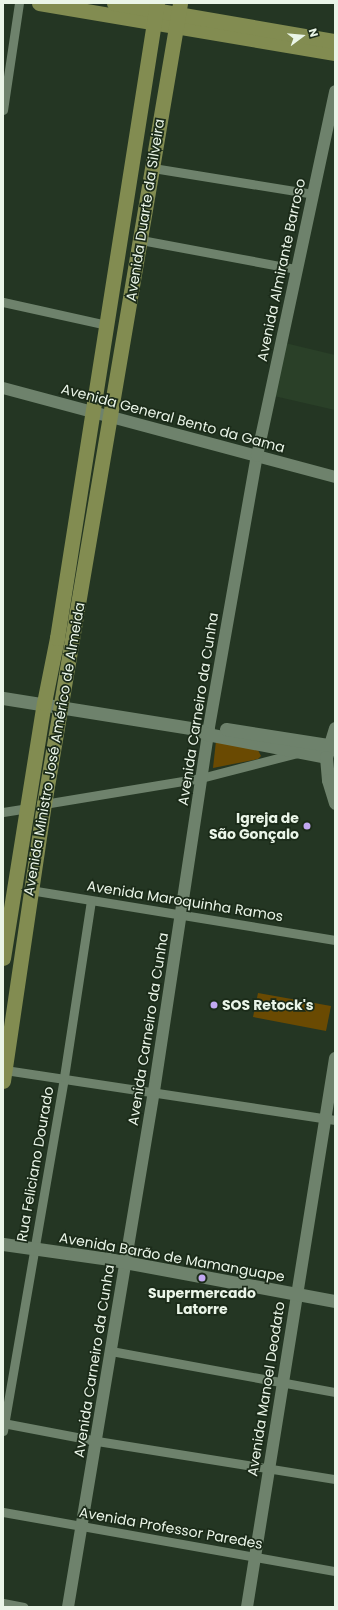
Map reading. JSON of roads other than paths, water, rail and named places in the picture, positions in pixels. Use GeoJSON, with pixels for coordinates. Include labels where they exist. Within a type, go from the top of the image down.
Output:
{"type":"FeatureCollection","features":[{"type":"Feature","properties":{"kind":"main road"},"geometry":{"type":"LineString","coordinates":[[40,3],[178,14],[335,41]]}},
{"type":"Feature","properties":{"kind":"main road"},"geometry":{"type":"LineString","coordinates":[[114,3],[156,12]]}},
{"type":"Feature","properties":{"kind":"main road","name":"Avenida Duarte da Silveira"},"geometry":{"type":"LineString","coordinates":[[93,413],[156,12]]}},
{"type":"Feature","properties":{"kind":"main road"},"geometry":{"type":"LineString","coordinates":[[178,14],[335,53]]}},
{"type":"Feature","properties":{"kind":"main road","name":"Avenida Duarte da Silveira"},"geometry":{"type":"LineString","coordinates":[[109,417],[141,240],[178,14]]}},
{"type":"Feature","properties":{"kind":"main road","name":"Avenida Ministro José Américo de Almeida"},"geometry":{"type":"LineString","coordinates":[[3,958],[9,889],[27,808],[44,703],[57,638],[93,413]]}},
{"type":"Feature","properties":{"kind":"main road","name":"Avenida Ministro José Américo de Almeida"},"geometry":{"type":"LineString","coordinates":[[4,1076],[30,890],[62,707],[109,417]]}},
{"type":"Feature","properties":{"kind":"main road"},"geometry":{"type":"LineString","coordinates":[[3,698],[44,703],[327,751]]}},
{"type":"Feature","properties":{"kind":"main road"},"geometry":{"type":"LineString","coordinates":[[335,728],[327,751],[328,780],[335,803]]}},
{"type":"Feature","properties":{"kind":"main road"},"geometry":{"type":"LineString","coordinates":[[204,730],[299,753],[327,751]]}},
{"type":"Feature","properties":{"kind":"main road","name":"Avenida Barão de Mamanguape"},"geometry":{"type":"LineString","coordinates":[[3,1244],[125,1263],[335,1301]]}},
{"type":"Feature","properties":{"kind":"street"},"geometry":{"type":"LineString","coordinates":[[3,110],[19,3]]}},
{"type":"Feature","properties":{"kind":"street","name":"Avenida Almirante Barroso"},"geometry":{"type":"LineString","coordinates":[[257,456],[335,91]]}},
{"type":"Feature","properties":{"kind":"street"},"geometry":{"type":"LineString","coordinates":[[153,168],[313,194]]}},
{"type":"Feature","properties":{"kind":"street"},"geometry":{"type":"LineString","coordinates":[[141,240],[296,269]]}},
{"type":"Feature","properties":{"kind":"street"},"geometry":{"type":"LineString","coordinates":[[3,302],[107,325]]}},
{"type":"Feature","properties":{"kind":"street","name":"Avenida General Bento da Gama"},"geometry":{"type":"LineString","coordinates":[[3,388],[335,477]]}},
{"type":"Feature","properties":{"kind":"street","name":"Avenida Carneiro da Cunha"},"geometry":{"type":"LineString","coordinates":[[68,1607],[97,1441],[154,1091],[201,778],[204,730],[257,456]]}},
{"type":"Feature","properties":{"kind":"street"},"geometry":{"type":"LineString","coordinates":[[44,804],[201,778],[299,753]]}},
{"type":"Feature","properties":{"kind":"street"},"geometry":{"type":"LineString","coordinates":[[3,812],[27,808]]}},
{"type":"Feature","properties":{"kind":"street","name":"Avenida Maroquinha Ramos"},"geometry":{"type":"LineString","coordinates":[[30,890],[335,940]]}},
{"type":"Feature","properties":{"kind":"street","name":"Rua Feliciano Dourado"},"geometry":{"type":"LineString","coordinates":[[3,1426],[64,1077],[91,901]]}},
{"type":"Feature","properties":{"kind":"street","name":"Avenida Manoel Deodato"},"geometry":{"type":"LineString","coordinates":[[247,1607],[284,1383],[296,1295],[330,1119],[335,1058]]}},
{"type":"Feature","properties":{"kind":"street"},"geometry":{"type":"LineString","coordinates":[[4,1076],[64,1077],[330,1119]]}},
{"type":"Feature","properties":{"kind":"street"},"geometry":{"type":"LineString","coordinates":[[111,1351],[335,1392]]}},
{"type":"Feature","properties":{"kind":"street"},"geometry":{"type":"LineString","coordinates":[[3,1426],[335,1479]]}},
{"type":"Feature","properties":{"kind":"street","name":"Avenida Professor Paredes"},"geometry":{"type":"LineString","coordinates":[[3,1512],[335,1571]]}},
{"type":"Feature","properties":{"kind":"street"},"geometry":{"type":"LineString","coordinates":[[3,1603],[24,1607]]}},
{"type":"Feature","properties":{"kind":"place","name":"Igreja de São Gonçalo"},"geometry":{"type":"Point","coordinates":[307,826]}},
{"type":"Feature","properties":{"kind":"place","name":"SOS Retock's"},"geometry":{"type":"Point","coordinates":[214,1005]}},
{"type":"Feature","properties":{"kind":"place","name":"Supermercado Latorre"},"geometry":{"type":"Point","coordinates":[202,1278]}}]}
